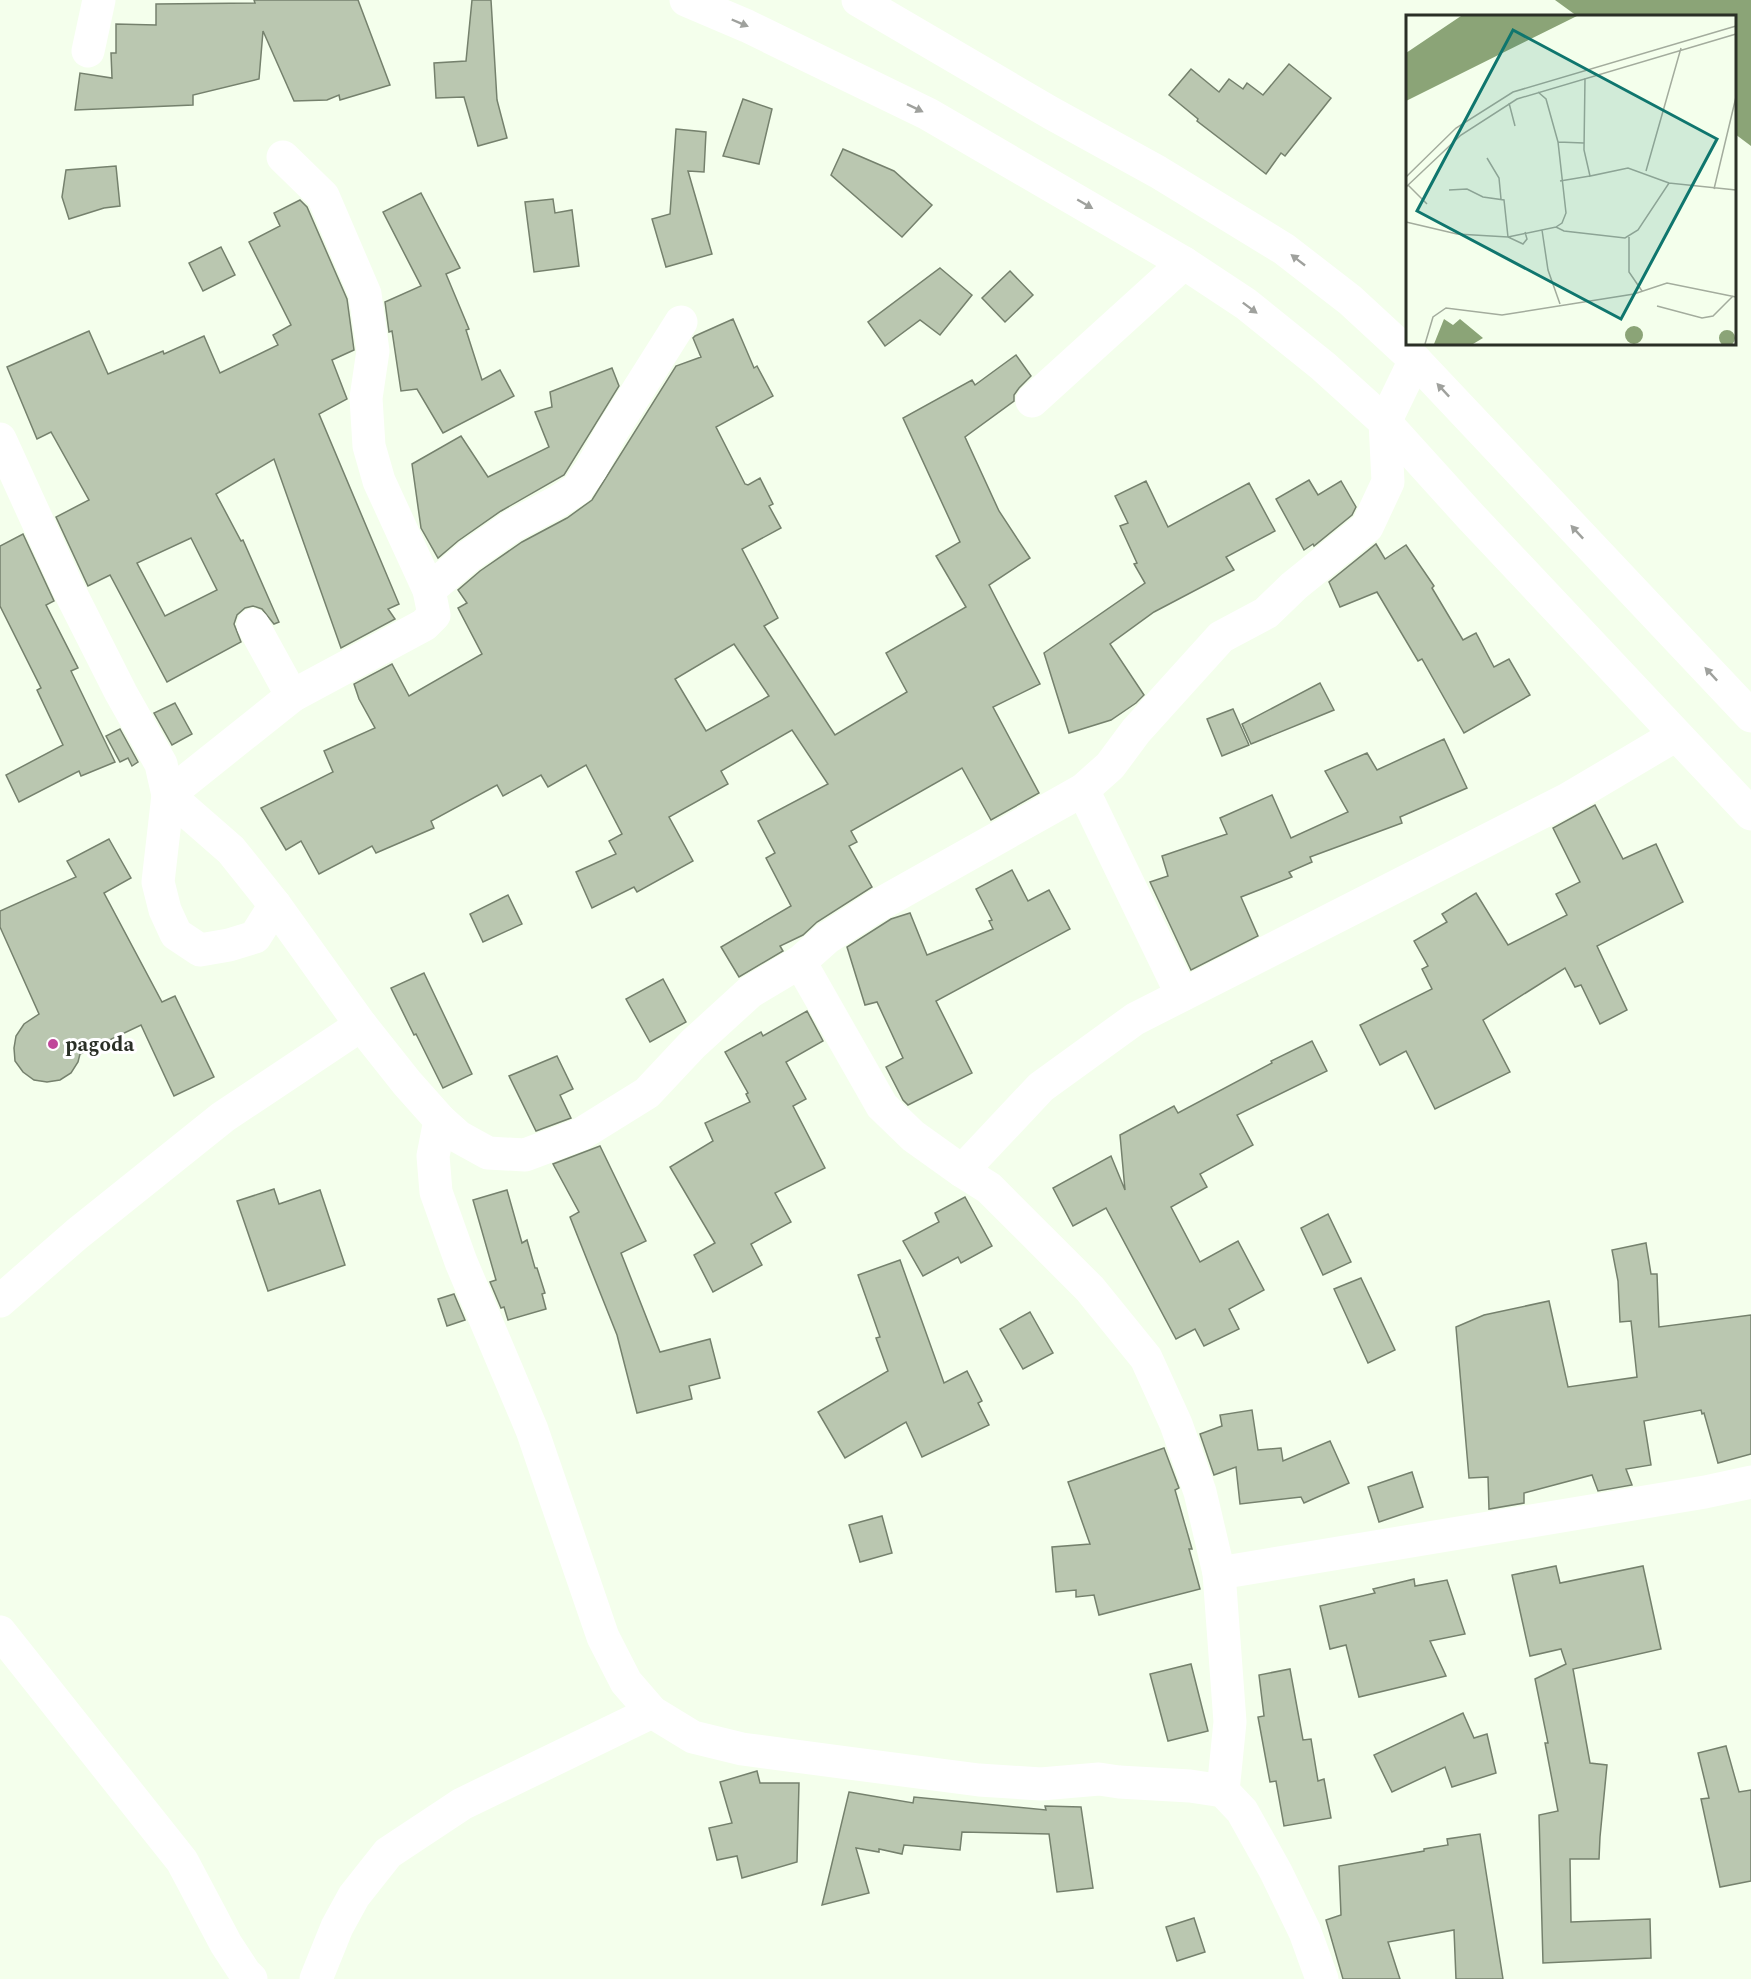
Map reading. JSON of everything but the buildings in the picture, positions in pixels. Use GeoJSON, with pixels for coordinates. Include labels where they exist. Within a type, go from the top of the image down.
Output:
{"type":"FeatureCollection","features":[{"type":"Feature","properties":{"kind":"street"},"geometry":{"type":"LineString","coordinates":[[88,51],[99,0]]}},
{"type":"Feature","properties":{"kind":"street"},"geometry":{"type":"LineString","coordinates":[[686,0],[747,26],[928,114],[1184,262],[1246,304],[1323,366],[1385,422],[1472,518],[1751,814]]}},
{"type":"Feature","properties":{"kind":"street"},"geometry":{"type":"LineString","coordinates":[[858,0],[1051,113],[1158,172],[1284,249],[1350,300],[1415,360],[1751,716]]}},
{"type":"Feature","properties":{"kind":"street"},"geometry":{"type":"LineString","coordinates":[[168,795],[292,696],[424,625],[434,615],[429,590],[379,481],[369,446],[366,398],[373,351],[364,294],[323,196],[283,157]]}},
{"type":"Feature","properties":{"kind":"street"},"geometry":{"type":"LineString","coordinates":[[1032,401],[1184,262]]}},
{"type":"Feature","properties":{"kind":"street"},"geometry":{"type":"LineString","coordinates":[[429,590],[469,556],[512,526],[577,489],[681,322]]}},
{"type":"Feature","properties":{"kind":"street"},"geometry":{"type":"LineString","coordinates":[[168,795],[231,850],[275,905],[361,1025],[440,1120],[459,1137],[488,1153],[525,1155],[581,1134],[647,1093],[693,1044],[750,992],[800,962],[827,938],[875,907],[1083,790],[1110,766],[1136,731],[1221,638],[1266,613],[1294,586],[1367,528],[1388,482],[1385,422],[1415,360]]}},
{"type":"Feature","properties":{"kind":"street"},"geometry":{"type":"LineString","coordinates":[[0,439],[67,586],[121,693],[161,764],[168,795],[158,882],[165,910],[176,933],[200,950],[229,945],[255,937],[275,905]]}},
{"type":"Feature","properties":{"kind":"street"},"geometry":{"type":"LineString","coordinates":[[253,625],[292,696]]}},
{"type":"Feature","properties":{"kind":"street"},"geometry":{"type":"LineString","coordinates":[[962,1171],[1041,1087],[1135,1019],[1568,799],[1676,735]]}},
{"type":"Feature","properties":{"kind":"street"},"geometry":{"type":"LineString","coordinates":[[1083,790],[1182,995]]}},
{"type":"Feature","properties":{"kind":"street"},"geometry":{"type":"LineString","coordinates":[[800,962],[882,1106],[913,1136],[989,1188],[1090,1289],[1146,1358],[1176,1424],[1200,1492],[1219,1573],[1230,1722],[1224,1791]]}},
{"type":"Feature","properties":{"kind":"street"},"geometry":{"type":"LineString","coordinates":[[0,1301],[77,1234],[223,1117],[361,1025]]}},
{"type":"Feature","properties":{"kind":"street"},"geometry":{"type":"LineString","coordinates":[[440,1120],[433,1156],[436,1192],[461,1262],[532,1430],[603,1637],[626,1682],[652,1712],[693,1737],[742,1749],[848,1764],[979,1780],[1041,1784],[1099,1779],[1224,1791],[1242,1811],[1276,1872],[1305,1932],[1322,1979]]}},
{"type":"Feature","properties":{"kind":"street"},"geometry":{"type":"LineString","coordinates":[[1219,1573],[1705,1492],[1751,1482]]}},
{"type":"Feature","properties":{"kind":"street"},"geometry":{"type":"LineString","coordinates":[[0,1632],[182,1861],[226,1944],[251,1979]]}},
{"type":"Feature","properties":{"kind":"street"},"geometry":{"type":"LineString","coordinates":[[316,1979],[337,1927],[354,1896],[387,1853],[462,1804],[652,1712]]}},
{"type":"Feature","properties":{"kind":"shaded area"},"geometry":{"type":"Polygon","coordinates":[[[1555,0],[1751,0],[1751,146],[1736,135],[1736,15],[1576,15],[1555,0]]]}},
{"type":"Feature","properties":{"kind":"place","name":"pagoda"},"geometry":{"type":"Point","coordinates":[53,1044]}}]}
